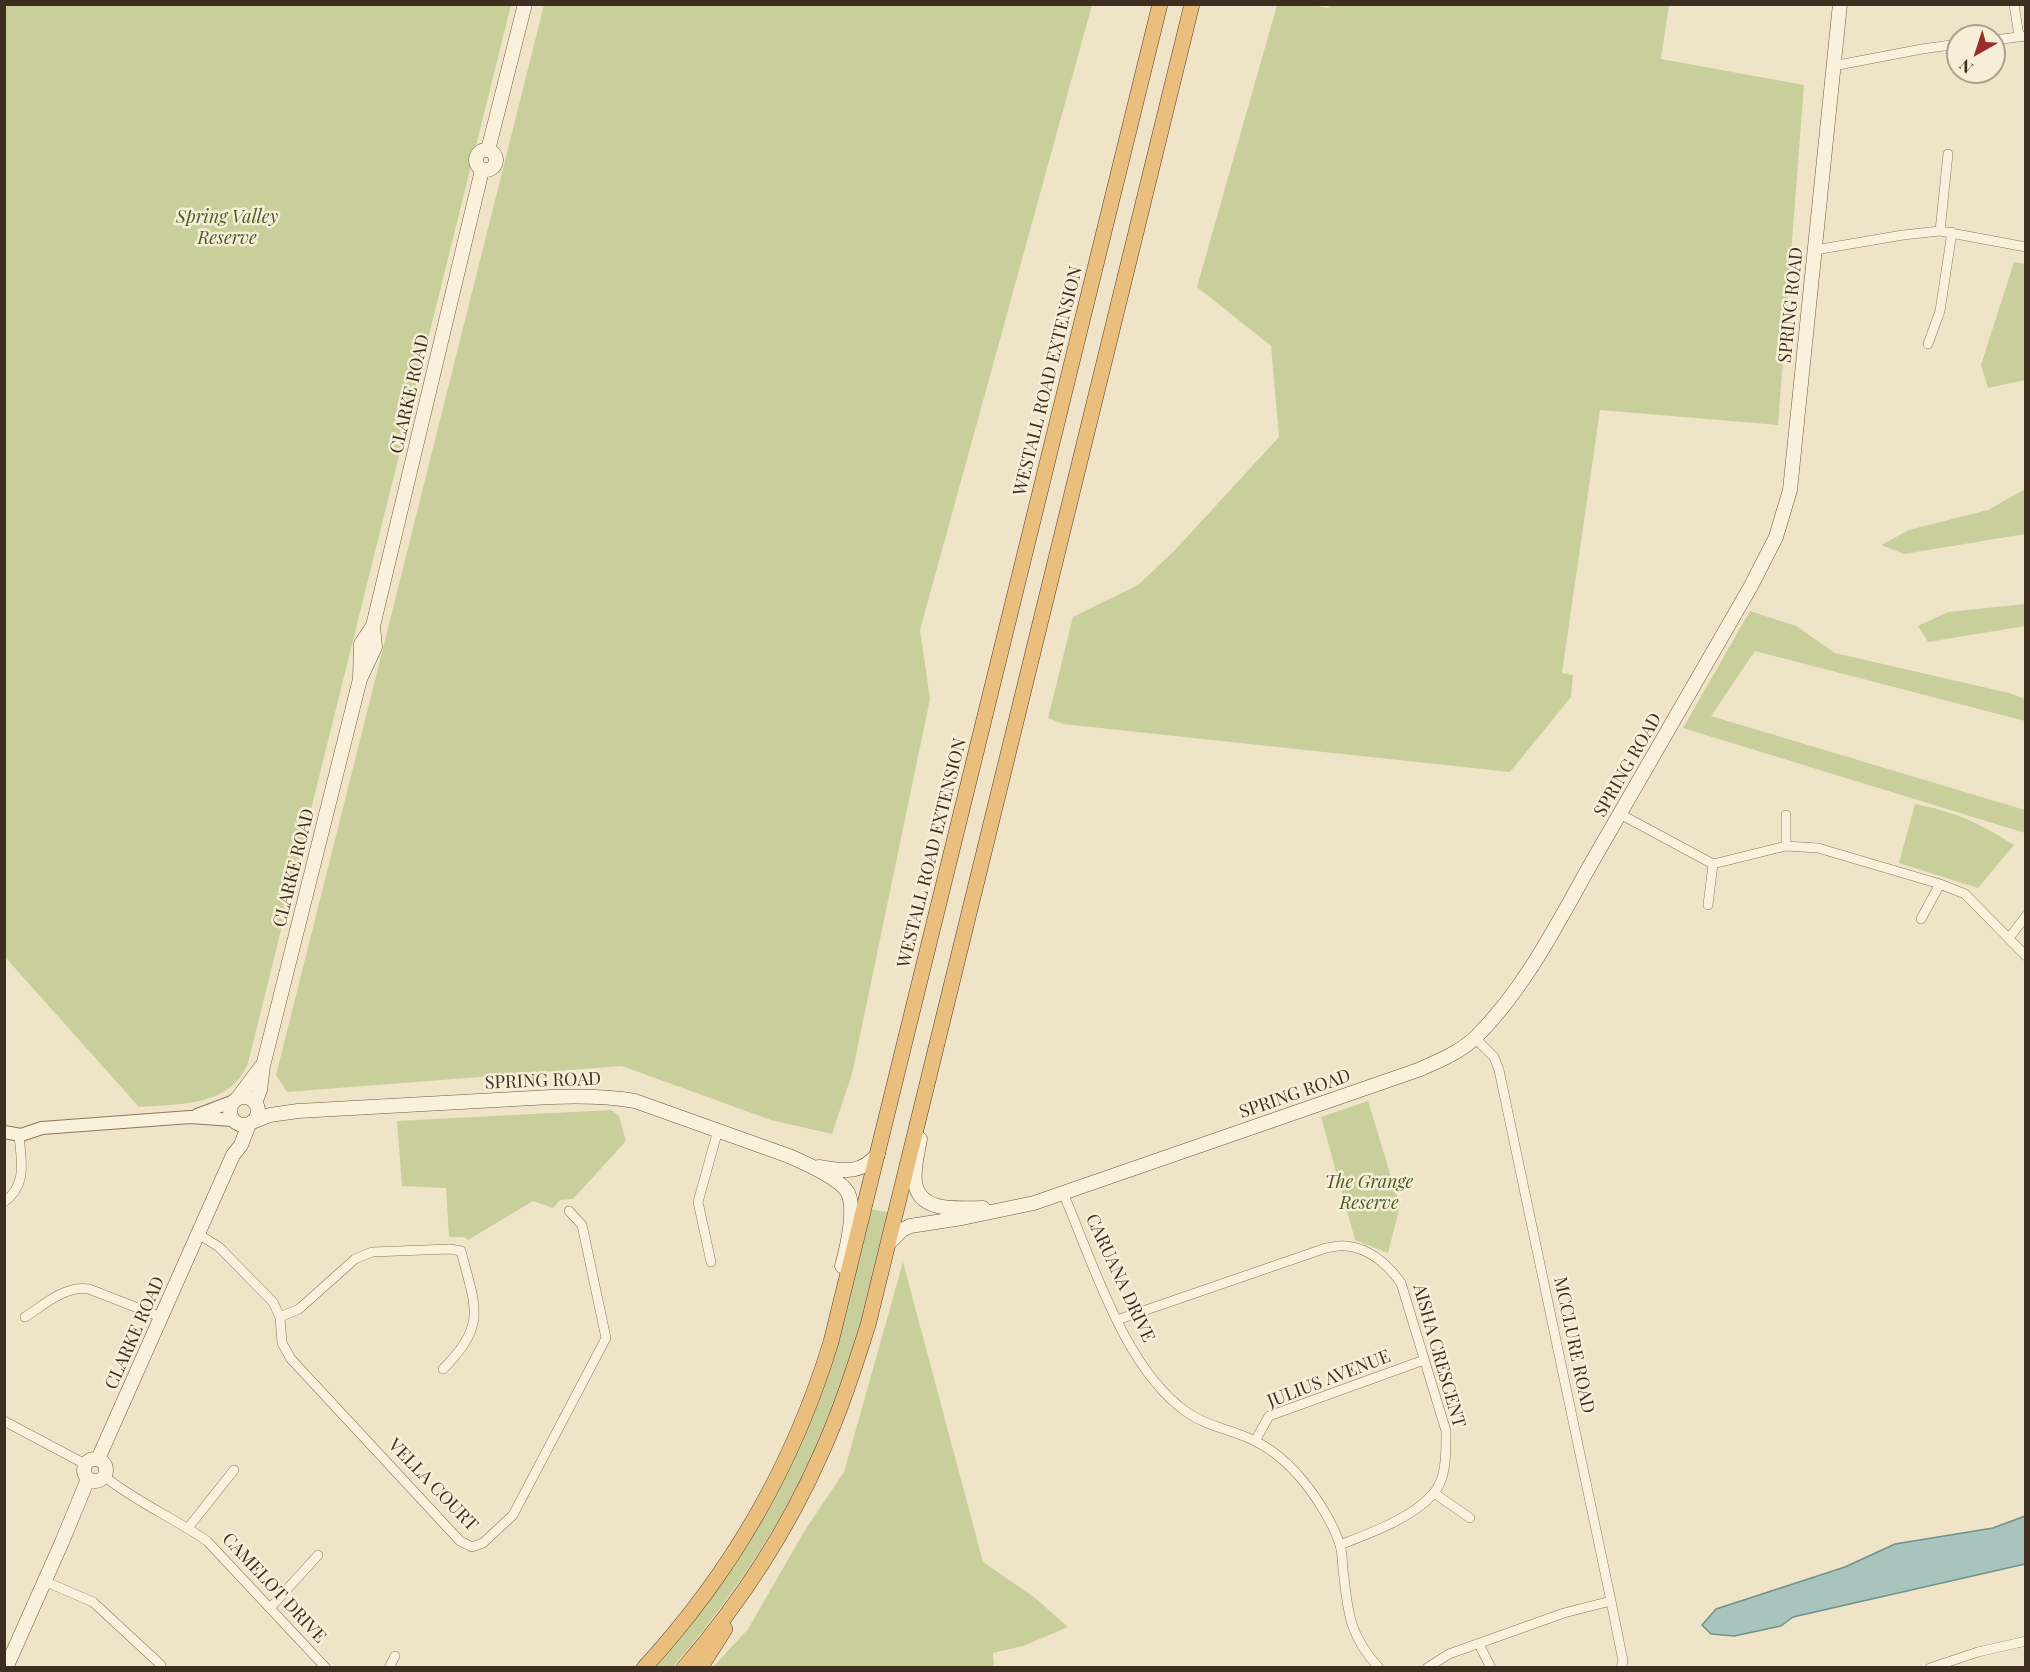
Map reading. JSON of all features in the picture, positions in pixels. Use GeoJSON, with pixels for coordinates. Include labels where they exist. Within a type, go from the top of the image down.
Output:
{"type":"FeatureCollection","features":[{"type":"Feature","properties":{"kind":"highway","name":"WESTALL ROAD EXTENSION"},"geometry":{"type":"LineString","coordinates":[[644,1668],[703,1598],[747,1532],[794,1444],[822,1371],[838,1317],[1160,4]]}},
{"type":"Feature","properties":{"kind":"highway"},"geometry":{"type":"LineString","coordinates":[[684,1668],[741,1594],[780,1534],[821,1454],[848,1387],[868,1325],[1192,4]]}},
{"type":"Feature","properties":{"kind":"highway"},"geometry":{"type":"LineString","coordinates":[[700,1668],[721,1638],[741,1594]]}},
{"type":"Feature","properties":{"kind":"main road","name":"CLARKE ROAD"},"geometry":{"type":"LineString","coordinates":[[256,1104],[263,1066],[360,679],[361,644],[373,626],[482,170],[477,165],[476,158],[479,153],[488,150],[525,4]]}},
{"type":"Feature","properties":{"kind":"main road","name":"SPRING ROAD"},"geometry":{"type":"LineString","coordinates":[[889,1243],[896,1235],[910,1226],[1034,1203],[1418,1070],[1443,1059],[1475,1038],[1503,1008],[1518,987],[1620,814],[1776,537],[1790,490],[1840,4]]}},
{"type":"Feature","properties":{"kind":"main road","name":"CLARKE ROAD"},"geometry":{"type":"LineString","coordinates":[[236,1100],[263,1066]]}},
{"type":"Feature","properties":{"kind":"main road","name":"SPRING ROAD"},"geometry":{"type":"LineString","coordinates":[[930,1072],[915,1169],[915,1180],[920,1196],[933,1205],[1012,1208]]}},
{"type":"Feature","properties":{"kind":"main road","name":"SPRING ROAD"},"geometry":{"type":"LineString","coordinates":[[250,1123],[270,1115],[298,1111],[585,1095],[635,1101],[814,1166],[852,1170],[866,1166],[878,1154]]}},
{"type":"Feature","properties":{"kind":"main road"},"geometry":{"type":"LineString","coordinates":[[245,1097],[256,1104],[257,1115],[250,1123],[241,1124],[234,1120],[230,1110],[236,1100],[245,1097]]}},
{"type":"Feature","properties":{"kind":"main road","name":"SPRING ROAD"},"geometry":{"type":"LineString","coordinates":[[256,1104],[298,1111]]}},
{"type":"Feature","properties":{"kind":"main road","name":"CLARKE ROAD"},"geometry":{"type":"LineString","coordinates":[[233,1155],[234,1120]]}},
{"type":"Feature","properties":{"kind":"main road","name":"CLARKE ROAD"},"geometry":{"type":"LineString","coordinates":[[6,1668],[62,1542],[90,1467],[161,1317],[233,1155],[241,1144],[250,1123]]}},
{"type":"Feature","properties":{"kind":"main road","name":"SPRING ROAD"},"geometry":{"type":"LineString","coordinates":[[814,1166],[843,1187],[848,1194],[850,1206],[848,1242],[827,1327],[822,1371]]}},
{"type":"Feature","properties":{"kind":"main road"},"geometry":{"type":"LineString","coordinates":[[90,1467],[98,1481],[104,1476]]}},
{"type":"Feature","properties":{"kind":"street"},"geometry":{"type":"LineString","coordinates":[[2006,38],[2022,36],[2014,4]]}},
{"type":"Feature","properties":{"kind":"street"},"geometry":{"type":"LineString","coordinates":[[1833,66],[1946,46]]}},
{"type":"Feature","properties":{"kind":"street"},"geometry":{"type":"LineString","coordinates":[[1940,231],[1948,154]]}},
{"type":"Feature","properties":{"kind":"street"},"geometry":{"type":"LineString","coordinates":[[1815,250],[1903,234],[1940,231],[2025,247]]}},
{"type":"Feature","properties":{"kind":"street"},"geometry":{"type":"LineString","coordinates":[[1928,344],[1940,311],[1952,232]]}},
{"type":"Feature","properties":{"kind":"street"},"geometry":{"type":"LineString","coordinates":[[1620,814],[1713,864],[1786,846],[1818,848],[1940,884],[1965,894],[2025,956]]}},
{"type":"Feature","properties":{"kind":"street"},"geometry":{"type":"LineString","coordinates":[[1786,814],[1786,846]]}},
{"type":"Feature","properties":{"kind":"street"},"geometry":{"type":"LineString","coordinates":[[1708,905],[1713,864]]}},
{"type":"Feature","properties":{"kind":"street"},"geometry":{"type":"LineString","coordinates":[[1921,919],[1940,884]]}},
{"type":"Feature","properties":{"kind":"street"},"geometry":{"type":"LineString","coordinates":[[2009,938],[2025,916]]}},
{"type":"Feature","properties":{"kind":"street","name":"MCCLURE ROAD"},"geometry":{"type":"LineString","coordinates":[[1475,1038],[1494,1057],[1499,1070],[1611,1601],[1623,1661],[1621,1668]]}},
{"type":"Feature","properties":{"kind":"street"},"geometry":{"type":"LineString","coordinates":[[190,1117],[236,1100]]}},
{"type":"Feature","properties":{"kind":"street"},"geometry":{"type":"LineString","coordinates":[[4,1132],[19,1135],[37,1129],[190,1117],[234,1120]]}},
{"type":"Feature","properties":{"kind":"street"},"geometry":{"type":"LineString","coordinates":[[711,1262],[698,1202],[718,1130]]}},
{"type":"Feature","properties":{"kind":"street"},"geometry":{"type":"LineString","coordinates":[[4,1202],[16,1192],[21,1182],[19,1135]]}},
{"type":"Feature","properties":{"kind":"street","name":"CARUANA DRIVE"},"geometry":{"type":"LineString","coordinates":[[1064,1193],[1117,1320],[1146,1371],[1162,1391],[1187,1412],[1211,1426],[1255,1441],[1279,1457],[1304,1482],[1324,1513],[1340,1545],[1348,1616],[1359,1643],[1379,1668]]}},
{"type":"Feature","properties":{"kind":"street","name":"VELLA COURT"},"geometry":{"type":"LineString","coordinates":[[198,1234],[226,1254],[273,1302],[280,1317],[282,1343],[291,1359],[460,1541],[472,1547],[483,1543],[513,1515],[606,1338],[582,1225],[569,1211]]}},
{"type":"Feature","properties":{"kind":"street","name":"AISHA CRESCENT"},"geometry":{"type":"LineString","coordinates":[[1117,1320],[1326,1248],[1347,1246],[1369,1253],[1390,1268],[1401,1283],[1446,1431],[1446,1456],[1442,1475],[1434,1493]]}},
{"type":"Feature","properties":{"kind":"street"},"geometry":{"type":"LineString","coordinates":[[280,1317],[299,1309],[355,1258],[372,1252],[450,1248],[461,1251],[476,1308],[474,1326],[458,1354],[443,1369]]}},
{"type":"Feature","properties":{"kind":"street"},"geometry":{"type":"LineString","coordinates":[[25,1317],[64,1293],[80,1287],[161,1317]]}},
{"type":"Feature","properties":{"kind":"street","name":"JULIUS AVENUE"},"geometry":{"type":"LineString","coordinates":[[1255,1441],[1269,1416],[1424,1360]]}},
{"type":"Feature","properties":{"kind":"street"},"geometry":{"type":"LineString","coordinates":[[4,1421],[90,1467]]}},
{"type":"Feature","properties":{"kind":"street"},"geometry":{"type":"LineString","coordinates":[[188,1528],[234,1470]]}},
{"type":"Feature","properties":{"kind":"street","name":"CAMELOT DRIVE"},"geometry":{"type":"LineString","coordinates":[[104,1476],[118,1487],[188,1528],[221,1553],[326,1668]]}},
{"type":"Feature","properties":{"kind":"street"},"geometry":{"type":"LineString","coordinates":[[1340,1545],[1384,1528],[1406,1516],[1434,1493],[1470,1518]]}},
{"type":"Feature","properties":{"kind":"street"},"geometry":{"type":"LineString","coordinates":[[271,1607],[318,1555]]}},
{"type":"Feature","properties":{"kind":"street"},"geometry":{"type":"LineString","coordinates":[[44,1581],[93,1602],[161,1665],[160,1668]]}},
{"type":"Feature","properties":{"kind":"street"},"geometry":{"type":"LineString","coordinates":[[1427,1668],[1449,1654],[1564,1613],[1611,1601]]}},
{"type":"Feature","properties":{"kind":"street"},"geometry":{"type":"LineString","coordinates":[[1930,1668],[1977,1652],[2025,1641]]}},
{"type":"Feature","properties":{"kind":"street"},"geometry":{"type":"LineString","coordinates":[[1479,1644],[1491,1668]]}},
{"type":"Feature","properties":{"kind":"street"},"geometry":{"type":"LineString","coordinates":[[389,1668],[395,1656]]}},
{"type":"Feature","properties":{"kind":"green space"},"geometry":{"type":"Polygon","coordinates":[[[1331,4],[1669,5],[1661,59],[1804,85],[1778,425],[1600,410],[1562,673],[1573,675],[1571,697],[1510,772],[1063,724],[1048,718],[1073,617],[1138,585],[1174,551],[1279,437],[1271,346],[1197,287],[1277,5],[1313,5],[1328,8],[1331,4]]]}},
{"type":"Feature","properties":{"kind":"green space","name":"Spring Valley Reserve"},"geometry":{"type":"Polygon","coordinates":[[[4,5],[511,5],[248,1063],[240,1077],[229,1088],[202,1100],[186,1103],[139,1107],[5,957],[4,5]]]}},
{"type":"Feature","properties":{"kind":"green space"},"geometry":{"type":"Polygon","coordinates":[[[544,5],[1092,5],[920,630],[930,699],[852,1074],[832,1134],[771,1120],[622,1066],[287,1092],[276,1075],[544,5]]]}},
{"type":"Feature","properties":{"kind":"green space"},"geometry":{"type":"Polygon","coordinates":[[[2014,262],[2025,264],[2025,380],[1988,388],[1981,365],[2014,262]]]}},
{"type":"Feature","properties":{"kind":"green space"},"geometry":{"type":"Polygon","coordinates":[[[2025,489],[2025,534],[1904,554],[1881,545],[1909,530],[1988,510],[2025,489]]]}},
{"type":"Feature","properties":{"kind":"green space"},"geometry":{"type":"Polygon","coordinates":[[[2025,604],[2025,626],[1928,642],[1918,626],[1948,612],[2025,604]]]}},
{"type":"Feature","properties":{"kind":"green space"},"geometry":{"type":"Polygon","coordinates":[[[1750,611],[1796,626],[1835,653],[2009,693],[2025,699],[2025,721],[1755,651],[1711,716],[2025,810],[2025,833],[1683,728],[1750,611]]]}},
{"type":"Feature","properties":{"kind":"green space"},"geometry":{"type":"Polygon","coordinates":[[[1915,804],[1967,819],[2014,845],[1978,888],[1899,863],[1915,804]]]}},
{"type":"Feature","properties":{"kind":"green space","name":"The Grange Reserve"},"geometry":{"type":"Polygon","coordinates":[[[1368,1101],[1400,1206],[1388,1253],[1355,1240],[1321,1117],[1368,1101]]]}},
{"type":"Feature","properties":{"kind":"green space"},"geometry":{"type":"Polygon","coordinates":[[[611,1110],[619,1116],[626,1141],[573,1199],[560,1200],[553,1208],[533,1201],[468,1240],[464,1237],[449,1237],[446,1188],[402,1186],[397,1121],[611,1110]]]}},
{"type":"Feature","properties":{"kind":"green space"},"geometry":{"type":"Polygon","coordinates":[[[870,1209],[891,1213],[849,1367],[816,1448],[775,1526],[727,1599],[673,1667],[655,1668],[689,1628],[737,1562],[794,1459],[870,1209]]]}},
{"type":"Feature","properties":{"kind":"green space"},"geometry":{"type":"Polygon","coordinates":[[[903,1262],[983,1562],[1034,1597],[1068,1627],[1023,1646],[993,1653],[994,1667],[713,1667],[748,1629],[805,1530],[844,1472],[903,1262]]]}},
{"type":"Feature","properties":{"kind":"water"},"geometry":{"type":"Polygon","coordinates":[[[2025,1516],[2025,1564],[1793,1617],[1781,1626],[1734,1636],[1711,1634],[1702,1625],[1716,1609],[1845,1567],[1895,1544],[1993,1528],[2025,1516]]]}}]}
